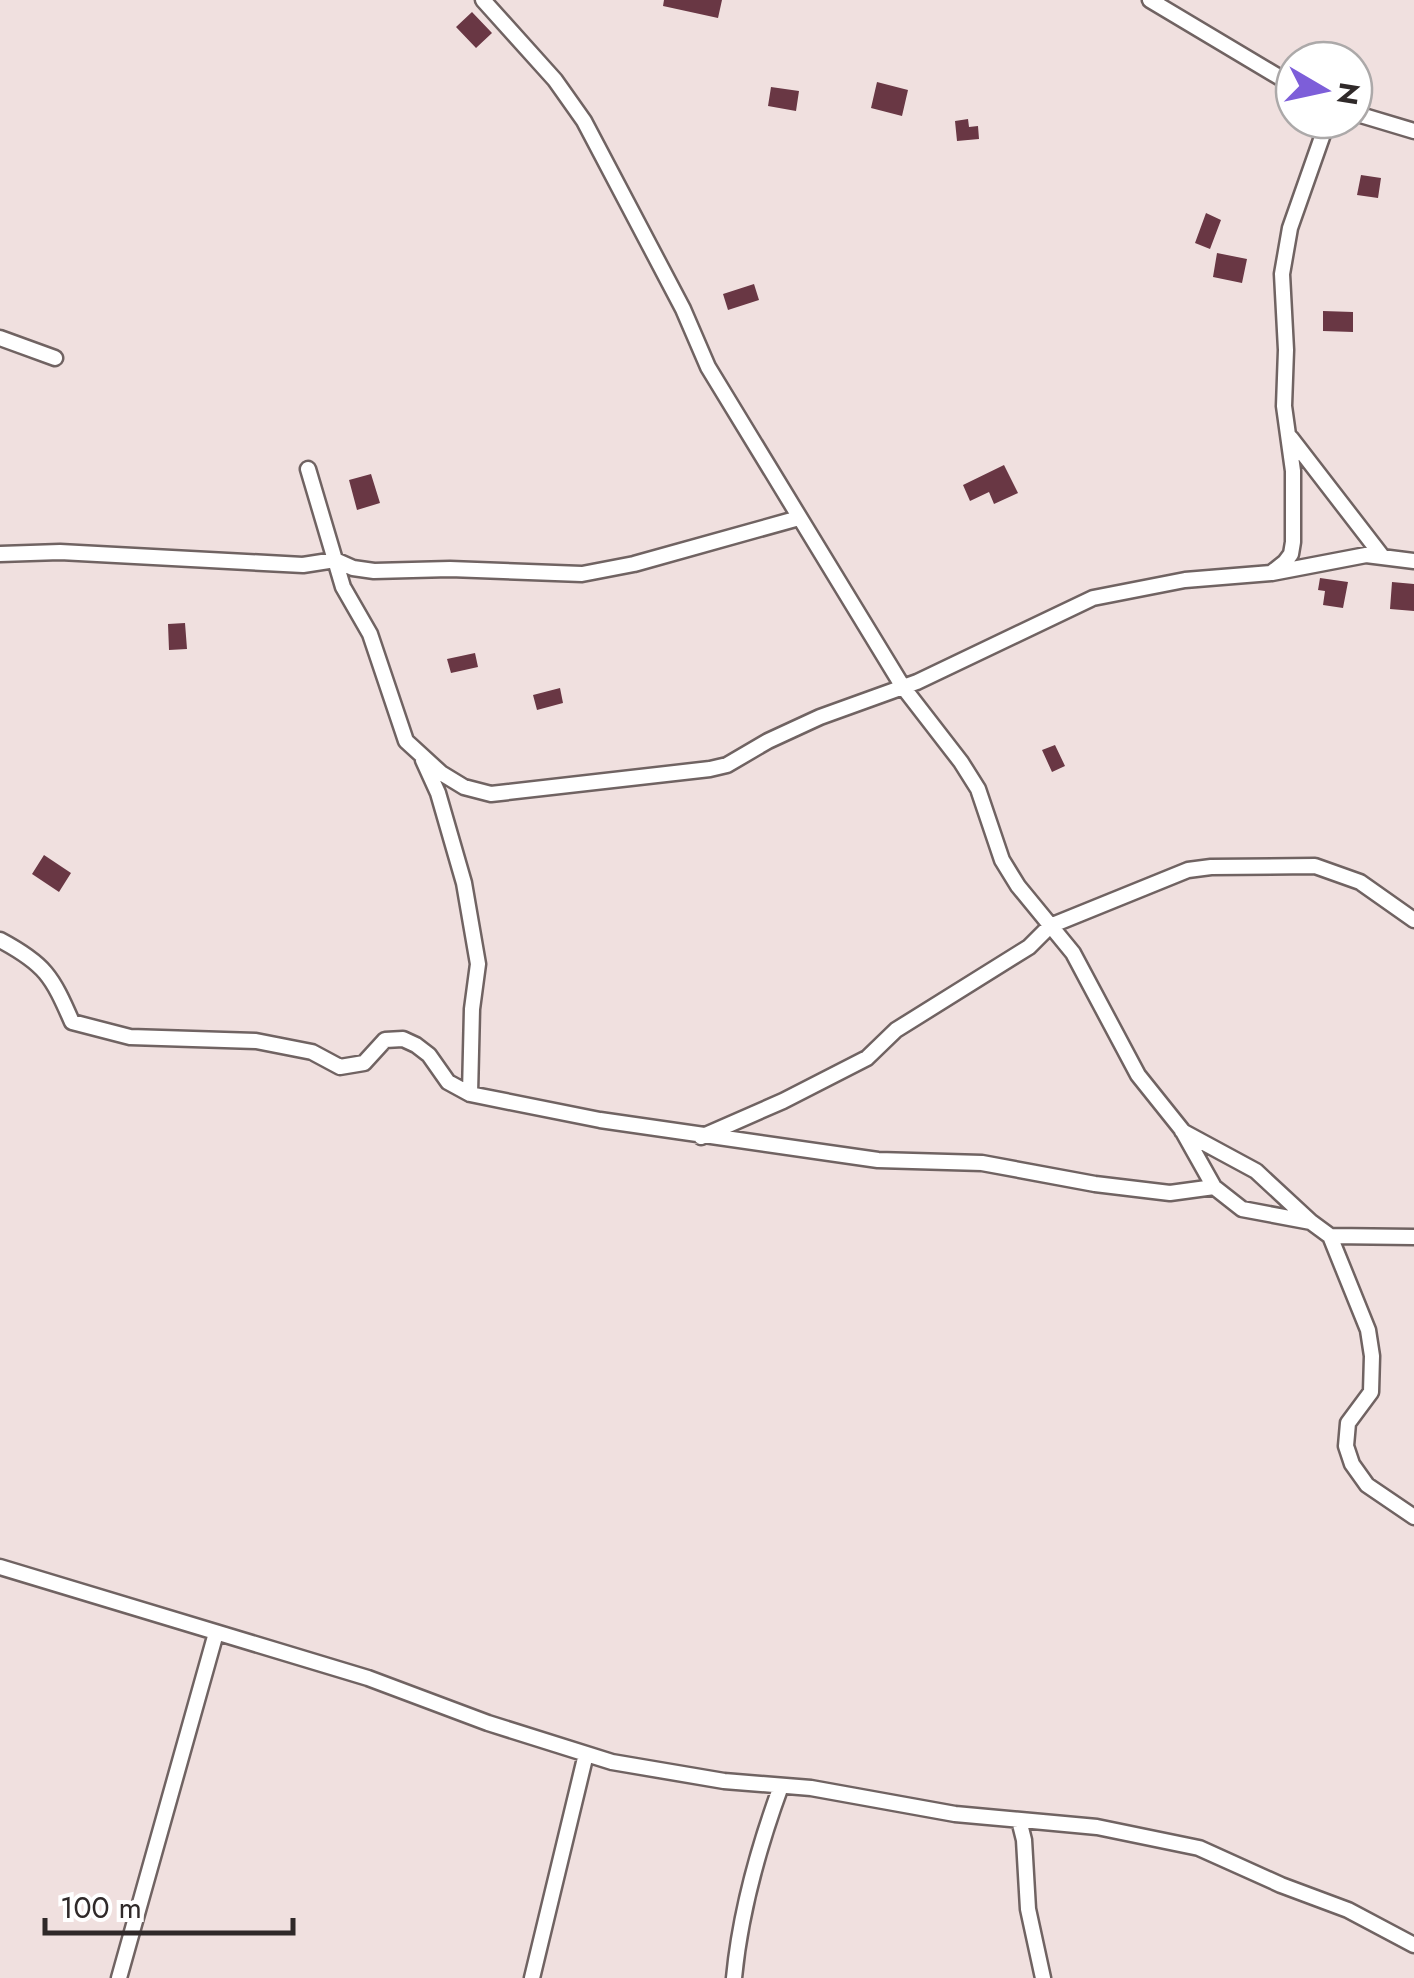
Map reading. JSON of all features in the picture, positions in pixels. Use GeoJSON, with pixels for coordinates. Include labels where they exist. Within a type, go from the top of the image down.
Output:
{"type":"FeatureCollection","features":[{"type":"Feature","properties":{"kind":"street"},"geometry":{"type":"LineString","coordinates":[[483,0],[556,80],[584,122],[675,293],[708,367],[903,687],[962,762],[978,789],[1002,860],[1018,886],[1073,952],[1138,1075],[1182,1130],[1214,1187],[1242,1209],[1311,1222]]}},
{"type":"Feature","properties":{"kind":"street"},"geometry":{"type":"LineString","coordinates":[[1150,0],[1274,74]]}},
{"type":"Feature","properties":{"kind":"street"},"geometry":{"type":"LineString","coordinates":[[1374,119],[1414,130]]}},
{"type":"Feature","properties":{"kind":"street"},"geometry":{"type":"LineString","coordinates":[[1271,573],[1292,554],[1293,542],[1294,471],[1284,406],[1282,274],[1290,228],[1321,140]]}},
{"type":"Feature","properties":{"kind":"street"},"geometry":{"type":"LineString","coordinates":[[0,338],[55,358]]}},
{"type":"Feature","properties":{"kind":"street"},"geometry":{"type":"LineString","coordinates":[[1289,436],[1382,556]]}},
{"type":"Feature","properties":{"kind":"street"},"geometry":{"type":"LineString","coordinates":[[308,470],[343,586],[370,634],[406,741],[422,759],[464,787],[491,794],[726,765],[768,741],[903,687],[1093,598],[1186,580],[1271,573],[1354,557],[1414,561]]}},
{"type":"Feature","properties":{"kind":"street"},"geometry":{"type":"LineString","coordinates":[[0,554],[60,552],[303,565],[335,560],[374,571],[450,569],[582,574],[634,564],[799,518]]}},
{"type":"Feature","properties":{"kind":"street"},"geometry":{"type":"LineString","coordinates":[[422,759],[438,793],[464,883],[478,964],[472,1009],[470,1094]]}},
{"type":"Feature","properties":{"kind":"street"},"geometry":{"type":"LineString","coordinates":[[701,1137],[716,1127],[784,1101],[867,1058],[896,1030],[1029,947],[1050,926],[1188,870],[1211,866],[1315,866],[1360,882],[1414,920]]}},
{"type":"Feature","properties":{"kind":"street"},"geometry":{"type":"LineString","coordinates":[[0,940],[34,958],[55,984],[72,1022],[130,1037],[256,1041],[312,1052],[340,1068],[364,1064],[386,1040],[403,1038],[429,1055],[448,1082],[470,1094],[701,1137],[878,1160],[982,1163],[1170,1193],[1214,1187]]}},
{"type":"Feature","properties":{"kind":"street"},"geometry":{"type":"LineString","coordinates":[[1182,1130],[1256,1171],[1330,1236],[1368,1330],[1372,1356],[1372,1392],[1348,1423],[1346,1446],[1352,1464],[1368,1485],[1414,1517]]}},
{"type":"Feature","properties":{"kind":"street"},"geometry":{"type":"LineString","coordinates":[[1330,1236],[1414,1238]]}},
{"type":"Feature","properties":{"kind":"street"},"geometry":{"type":"LineString","coordinates":[[0,1566],[368,1678],[488,1723],[612,1762],[724,1782],[811,1788],[955,1814],[1097,1827],[1199,1848],[1348,1910],[1414,1945]]}},
{"type":"Feature","properties":{"kind":"street"},"geometry":{"type":"LineString","coordinates":[[119,1978],[216,1634]]}},
{"type":"Feature","properties":{"kind":"street"},"geometry":{"type":"LineString","coordinates":[[532,1978],[586,1754]]}},
{"type":"Feature","properties":{"kind":"street"},"geometry":{"type":"LineString","coordinates":[[734,1978],[736,1954],[764,1839],[781,1786]]}},
{"type":"Feature","properties":{"kind":"street"},"geometry":{"type":"LineString","coordinates":[[1020,1820],[1028,1909],[1043,1978]]}},
{"type":"Feature","properties":{"kind":"building"},"geometry":{"type":"Polygon","coordinates":[[[664,0],[722,0],[718,18],[663,6],[664,0]]]}},
{"type":"Feature","properties":{"kind":"building"},"geometry":{"type":"Polygon","coordinates":[[[472,12],[492,33],[476,48],[456,27],[472,12]]]}},
{"type":"Feature","properties":{"kind":"building"},"geometry":{"type":"Polygon","coordinates":[[[877,82],[908,90],[902,116],[871,108],[877,82]]]}},
{"type":"Feature","properties":{"kind":"building"},"geometry":{"type":"Polygon","coordinates":[[[771,87],[799,91],[796,111],[768,106],[771,87]]]}},
{"type":"Feature","properties":{"kind":"building"},"geometry":{"type":"Polygon","coordinates":[[[968,119],[969,127],[978,126],[979,139],[957,141],[955,121],[968,119]]]}},
{"type":"Feature","properties":{"kind":"building"},"geometry":{"type":"Polygon","coordinates":[[[1361,175],[1381,178],[1378,198],[1357,195],[1361,175]]]}},
{"type":"Feature","properties":{"kind":"building"},"geometry":{"type":"Polygon","coordinates":[[[1206,213],[1221,220],[1210,249],[1195,243],[1206,213]]]}},
{"type":"Feature","properties":{"kind":"building"},"geometry":{"type":"Polygon","coordinates":[[[1217,253],[1247,259],[1242,283],[1213,277],[1217,253]]]}},
{"type":"Feature","properties":{"kind":"building"},"geometry":{"type":"Polygon","coordinates":[[[754,284],[759,300],[728,310],[723,294],[754,284]]]}},
{"type":"Feature","properties":{"kind":"building"},"geometry":{"type":"Polygon","coordinates":[[[1323,311],[1353,312],[1353,332],[1323,331],[1323,311]]]}},
{"type":"Feature","properties":{"kind":"building"},"geometry":{"type":"Polygon","coordinates":[[[1004,465],[1018,493],[994,504],[989,492],[970,501],[963,485],[1004,465]]]}},
{"type":"Feature","properties":{"kind":"building"},"geometry":{"type":"Polygon","coordinates":[[[371,474],[380,503],[357,510],[349,480],[371,474]]]}},
{"type":"Feature","properties":{"kind":"building"},"geometry":{"type":"Polygon","coordinates":[[[1320,578],[1348,582],[1343,608],[1323,605],[1325,591],[1318,590],[1320,578]]]}},
{"type":"Feature","properties":{"kind":"building"},"geometry":{"type":"Polygon","coordinates":[[[1392,582],[1414,584],[1414,611],[1390,609],[1392,582]]]}},
{"type":"Feature","properties":{"kind":"building"},"geometry":{"type":"Polygon","coordinates":[[[185,623],[187,649],[169,650],[168,624],[185,623]]]}},
{"type":"Feature","properties":{"kind":"building"},"geometry":{"type":"Polygon","coordinates":[[[475,653],[478,667],[451,673],[447,659],[475,653]]]}},
{"type":"Feature","properties":{"kind":"building"},"geometry":{"type":"Polygon","coordinates":[[[560,688],[563,703],[537,710],[533,695],[560,688]]]}},
{"type":"Feature","properties":{"kind":"building"},"geometry":{"type":"Polygon","coordinates":[[[1055,745],[1065,766],[1052,772],[1042,750],[1055,745]]]}},
{"type":"Feature","properties":{"kind":"building"},"geometry":{"type":"Polygon","coordinates":[[[44,855],[71,873],[59,892],[32,874],[44,855]]]}}]}
